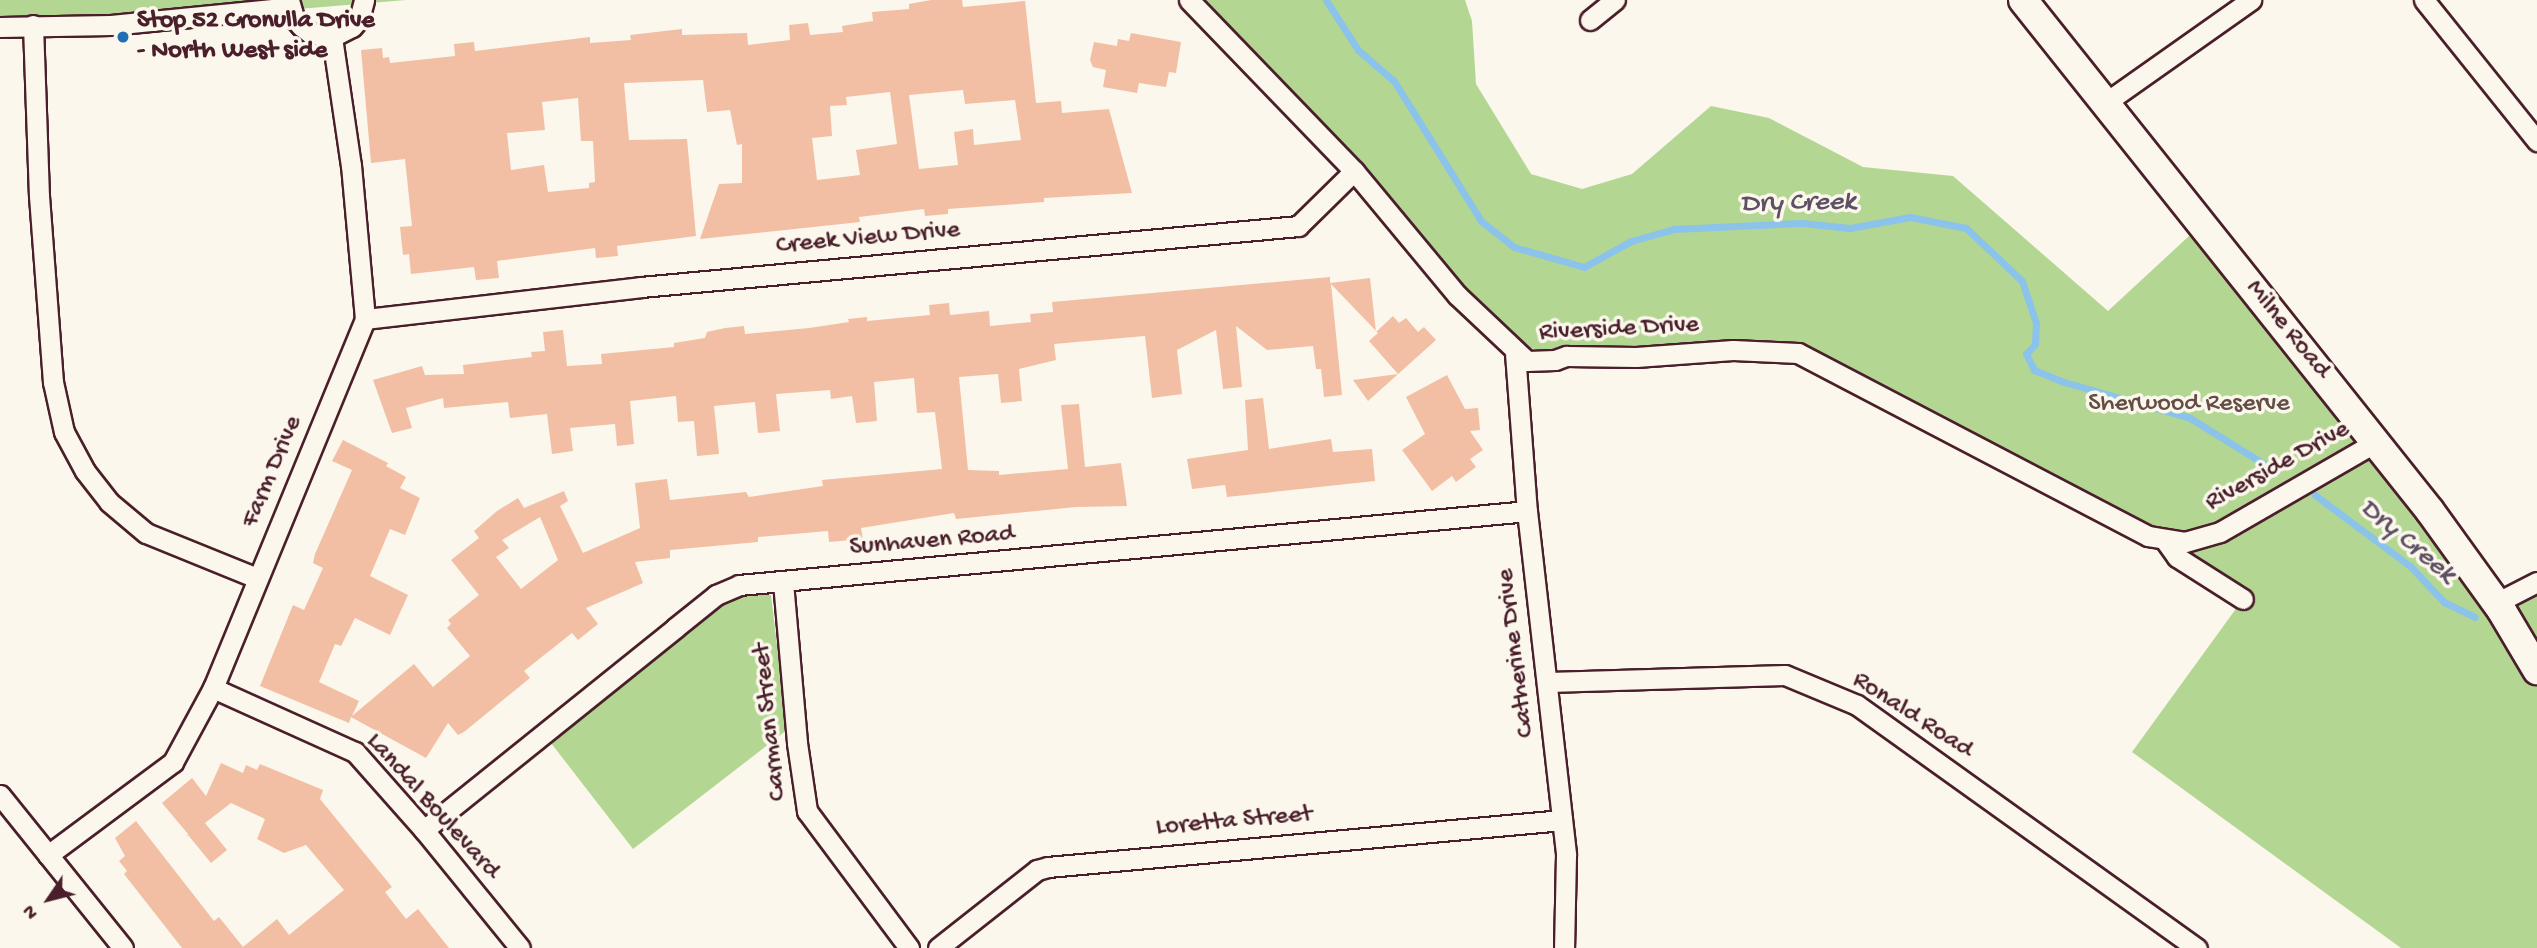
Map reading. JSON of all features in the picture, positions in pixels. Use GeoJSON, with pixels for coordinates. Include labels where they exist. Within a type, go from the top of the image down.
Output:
{"type":"FeatureCollection","features":[{"type":"Feature","properties":{"kind":"main road","name":"Milne Road"},"geometry":{"type":"LineString","coordinates":[[2022,0],[2376,442],[2496,603],[2537,670]]}},
{"type":"Feature","properties":{"kind":"street"},"geometry":{"type":"LineString","coordinates":[[0,27],[111,25],[290,4],[300,26],[310,33],[332,37],[352,27],[359,19],[364,0]]}},
{"type":"Feature","properties":{"kind":"street","name":"Riverside Drive"},"geometry":{"type":"LineString","coordinates":[[1189,0],[1354,171],[1457,295],[1515,353],[1527,361],[1536,362],[1566,356],[1636,357],[1733,350],[1798,353],[2148,536],[2185,542],[2220,532],[2376,442]]}},
{"type":"Feature","properties":{"kind":"street"},"geometry":{"type":"LineString","coordinates":[[1590,20],[1615,0]]}},
{"type":"Feature","properties":{"kind":"street"},"geometry":{"type":"LineString","coordinates":[[2105,103],[2251,0]]}},
{"type":"Feature","properties":{"kind":"street"},"geometry":{"type":"LineString","coordinates":[[2424,0],[2537,141]]}},
{"type":"Feature","properties":{"kind":"street"},"geometry":{"type":"LineString","coordinates":[[33,25],[39,196],[53,382],[64,432],[85,471],[109,502],[146,533],[257,578]]}},
{"type":"Feature","properties":{"kind":"street","name":"Farm Drive"},"geometry":{"type":"LineString","coordinates":[[48,855],[173,762],[213,688],[365,319],[351,166],[332,37]]}},
{"type":"Feature","properties":{"kind":"street","name":"Creek View Drive"},"geometry":{"type":"LineString","coordinates":[[365,319],[641,287],[1298,226],[1354,171]]}},
{"type":"Feature","properties":{"kind":"street","name":"Catherine Drive"},"geometry":{"type":"LineString","coordinates":[[1515,353],[1527,511],[1562,820],[1568,947]]}},
{"type":"Feature","properties":{"kind":"street","name":"Sunhaven Road"},"geometry":{"type":"LineString","coordinates":[[424,830],[716,596],[739,585],[1527,511]]}},
{"type":"Feature","properties":{"kind":"street","name":"Riverside Drive"},"geometry":{"type":"LineString","coordinates":[[2164,539],[2177,557],[2243,599]]}},
{"type":"Feature","properties":{"kind":"street","name":"Carman Street"},"geometry":{"type":"LineString","coordinates":[[783,582],[797,743],[807,811],[818,830],[909,948]]}},
{"type":"Feature","properties":{"kind":"street"},"geometry":{"type":"LineString","coordinates":[[2496,603],[2537,582]]}},
{"type":"Feature","properties":{"kind":"street","name":"Ronald Road"},"geometry":{"type":"LineString","coordinates":[[1548,682],[1785,675],[1857,705],[2197,948]]}},
{"type":"Feature","properties":{"kind":"street","name":"Landal Boulevard"},"geometry":{"type":"LineString","coordinates":[[213,688],[355,752],[424,830],[520,948]]}},
{"type":"Feature","properties":{"kind":"street"},"geometry":{"type":"LineString","coordinates":[[0,795],[122,948]]}},
{"type":"Feature","properties":{"kind":"street","name":"Loretta Street"},"geometry":{"type":"LineString","coordinates":[[938,948],[1037,870],[1048,867],[1562,820]]}},
{"type":"Feature","properties":{"kind":"green space"},"geometry":{"type":"Polygon","coordinates":[[[0,0],[406,0],[143,22],[0,28],[0,0]]]}},
{"type":"Feature","properties":{"kind":"green space","name":"Sherwood Reserve"},"geometry":{"type":"Polygon","coordinates":[[[1183,0],[1465,0],[1472,21],[1476,84],[1531,174],[1582,189],[1632,174],[1711,106],[1769,118],[1863,167],[1953,176],[2108,311],[2202,224],[2495,603],[2537,582],[2537,948],[2401,948],[2132,752],[2243,599],[2177,557],[1798,353],[1554,354],[1519,345],[1183,0]]]}},
{"type":"Feature","properties":{"kind":"green space"},"geometry":{"type":"Polygon","coordinates":[[[743,595],[771,595],[787,730],[633,849],[551,743],[716,606],[743,595]]]}},
{"type":"Feature","properties":{"kind":"building"},"geometry":{"type":"Polygon","coordinates":[[[931,0],[962,0],[963,7],[1025,1],[1036,103],[1061,101],[1062,113],[1109,109],[1132,193],[1044,198],[1044,202],[948,209],[948,214],[925,216],[924,209],[859,217],[860,222],[700,239],[719,184],[742,183],[742,144],[737,145],[730,110],[707,112],[703,80],[624,83],[629,140],[687,139],[696,236],[617,246],[618,256],[596,258],[595,248],[497,261],[499,278],[476,280],[474,267],[411,274],[409,254],[403,255],[400,227],[412,226],[405,159],[371,163],[361,50],[382,48],[383,58],[389,57],[390,63],[455,56],[454,44],[474,42],[475,51],[590,37],[590,43],[631,40],[630,35],[682,29],[682,35],[747,33],[748,45],[790,40],[789,25],[808,23],[810,35],[843,32],[842,26],[873,21],[872,12],[909,9],[909,4],[931,0]],[[963,90],[909,95],[919,169],[958,165],[954,132],[973,129],[974,145],[1021,140],[1015,100],[965,104],[963,90]],[[890,92],[846,97],[847,105],[830,106],[832,136],[812,138],[817,180],[860,175],[856,150],[897,144],[890,92]],[[578,98],[542,102],[545,130],[507,133],[511,170],[544,165],[548,192],[589,188],[589,183],[595,182],[593,141],[581,141],[578,98]]]}},
{"type":"Feature","properties":{"kind":"building"},"geometry":{"type":"Polygon","coordinates":[[[1131,33],[1181,42],[1176,73],[1169,72],[1166,87],[1139,83],[1137,93],[1103,87],[1106,70],[1093,67],[1090,60],[1094,42],[1117,46],[1118,39],[1129,41],[1131,33]]]}},
{"type":"Feature","properties":{"kind":"building"},"geometry":{"type":"Polygon","coordinates":[[[1330,277],[1330,283],[1370,278],[1376,331],[1331,284],[1342,395],[1324,397],[1321,369],[1316,369],[1313,346],[1267,350],[1236,326],[1242,387],[1223,389],[1216,330],[1177,350],[1182,394],[1152,398],[1145,336],[1054,344],[1056,360],[1019,369],[1022,401],[1001,403],[998,374],[959,377],[968,470],[999,471],[999,475],[1068,469],[1061,405],[1079,404],[1085,467],[1121,463],[1127,506],[1076,507],[956,519],[954,513],[861,528],[863,539],[829,542],[828,531],[758,537],[758,542],[670,550],[670,558],[635,562],[643,583],[586,608],[598,624],[578,640],[572,633],[524,671],[530,678],[464,732],[458,735],[448,723],[426,758],[351,717],[349,723],[260,686],[293,605],[304,610],[323,568],[313,563],[315,554],[352,470],[332,461],[343,440],[388,463],[386,466],[406,477],[400,488],[420,498],[405,535],[390,529],[370,576],[408,595],[390,635],[355,618],[341,646],[335,644],[319,682],[359,701],[352,716],[414,664],[433,687],[470,656],[447,628],[451,624],[448,620],[479,595],[451,560],[479,538],[474,531],[497,511],[518,498],[524,508],[564,491],[568,501],[560,506],[583,553],[640,528],[635,483],[667,479],[670,500],[746,492],[749,497],[823,486],[822,480],[942,469],[935,412],[917,413],[914,378],[874,382],[877,421],[856,423],[852,396],[831,399],[830,390],[776,394],[780,431],[758,433],[755,402],[714,406],[719,454],[697,456],[694,421],[678,422],[676,396],[630,401],[634,444],[617,446],[615,424],[570,428],[573,451],[552,454],[547,414],[510,418],[508,402],[444,408],[443,398],[406,408],[412,428],[392,433],[373,380],[422,366],[425,375],[464,374],[463,365],[532,357],[531,352],[545,351],[543,332],[563,330],[567,366],[602,364],[601,354],[674,347],[674,343],[705,338],[707,332],[725,328],[744,326],[745,334],[809,328],[867,317],[867,321],[930,315],[929,305],[949,303],[950,315],[989,311],[990,326],[1031,322],[1030,314],[1053,312],[1052,302],[1330,277]],[[540,517],[502,540],[509,548],[496,557],[521,589],[558,560],[540,517]]]}},
{"type":"Feature","properties":{"kind":"building"},"geometry":{"type":"Polygon","coordinates":[[[1393,316],[1399,323],[1406,318],[1418,332],[1424,327],[1436,340],[1368,401],[1353,380],[1398,374],[1369,341],[1393,316]]]}},
{"type":"Feature","properties":{"kind":"building"},"geometry":{"type":"Polygon","coordinates":[[[1447,375],[1465,409],[1478,408],[1480,430],[1470,431],[1483,450],[1470,459],[1476,467],[1456,482],[1452,476],[1432,491],[1402,450],[1425,434],[1406,397],[1447,375]]]}},
{"type":"Feature","properties":{"kind":"building"},"geometry":{"type":"Polygon","coordinates":[[[1263,398],[1269,449],[1331,439],[1333,452],[1372,449],[1375,481],[1227,497],[1225,485],[1192,489],[1187,459],[1248,450],[1245,400],[1263,398]]]}},
{"type":"Feature","properties":{"kind":"building"},"geometry":{"type":"Polygon","coordinates":[[[221,763],[243,773],[246,765],[257,770],[260,764],[323,790],[320,799],[392,887],[385,892],[406,919],[418,909],[449,948],[182,948],[124,874],[127,871],[119,861],[125,856],[115,838],[136,821],[214,921],[219,917],[243,947],[277,919],[289,935],[344,890],[306,845],[284,853],[257,839],[265,819],[231,803],[205,823],[227,850],[211,863],[188,835],[186,837],[188,834],[162,803],[192,778],[206,796],[221,763]]]}},
{"type":"Feature","properties":{"kind":"waterway","name":"Dry Creek"},"geometry":{"type":"LineString","coordinates":[[1326,0],[1358,50],[1394,81],[1481,221],[1514,247],[1584,267],[1631,241],[1674,229],[1802,223],[1850,228],[1910,217],[1966,228],[2022,281],[2036,323],[2035,344],[2026,354],[2034,370],[2064,382],[2190,418],[2277,472]]}},
{"type":"Feature","properties":{"kind":"waterway","name":"Dry Creek"},"geometry":{"type":"LineString","coordinates":[[2315,495],[2410,566],[2444,602],[2475,617]]}},
{"type":"Feature","properties":{"kind":"place","name":"Stop 52 Cronulla Drive - North West side"},"geometry":{"type":"Point","coordinates":[123,37]}}]}
